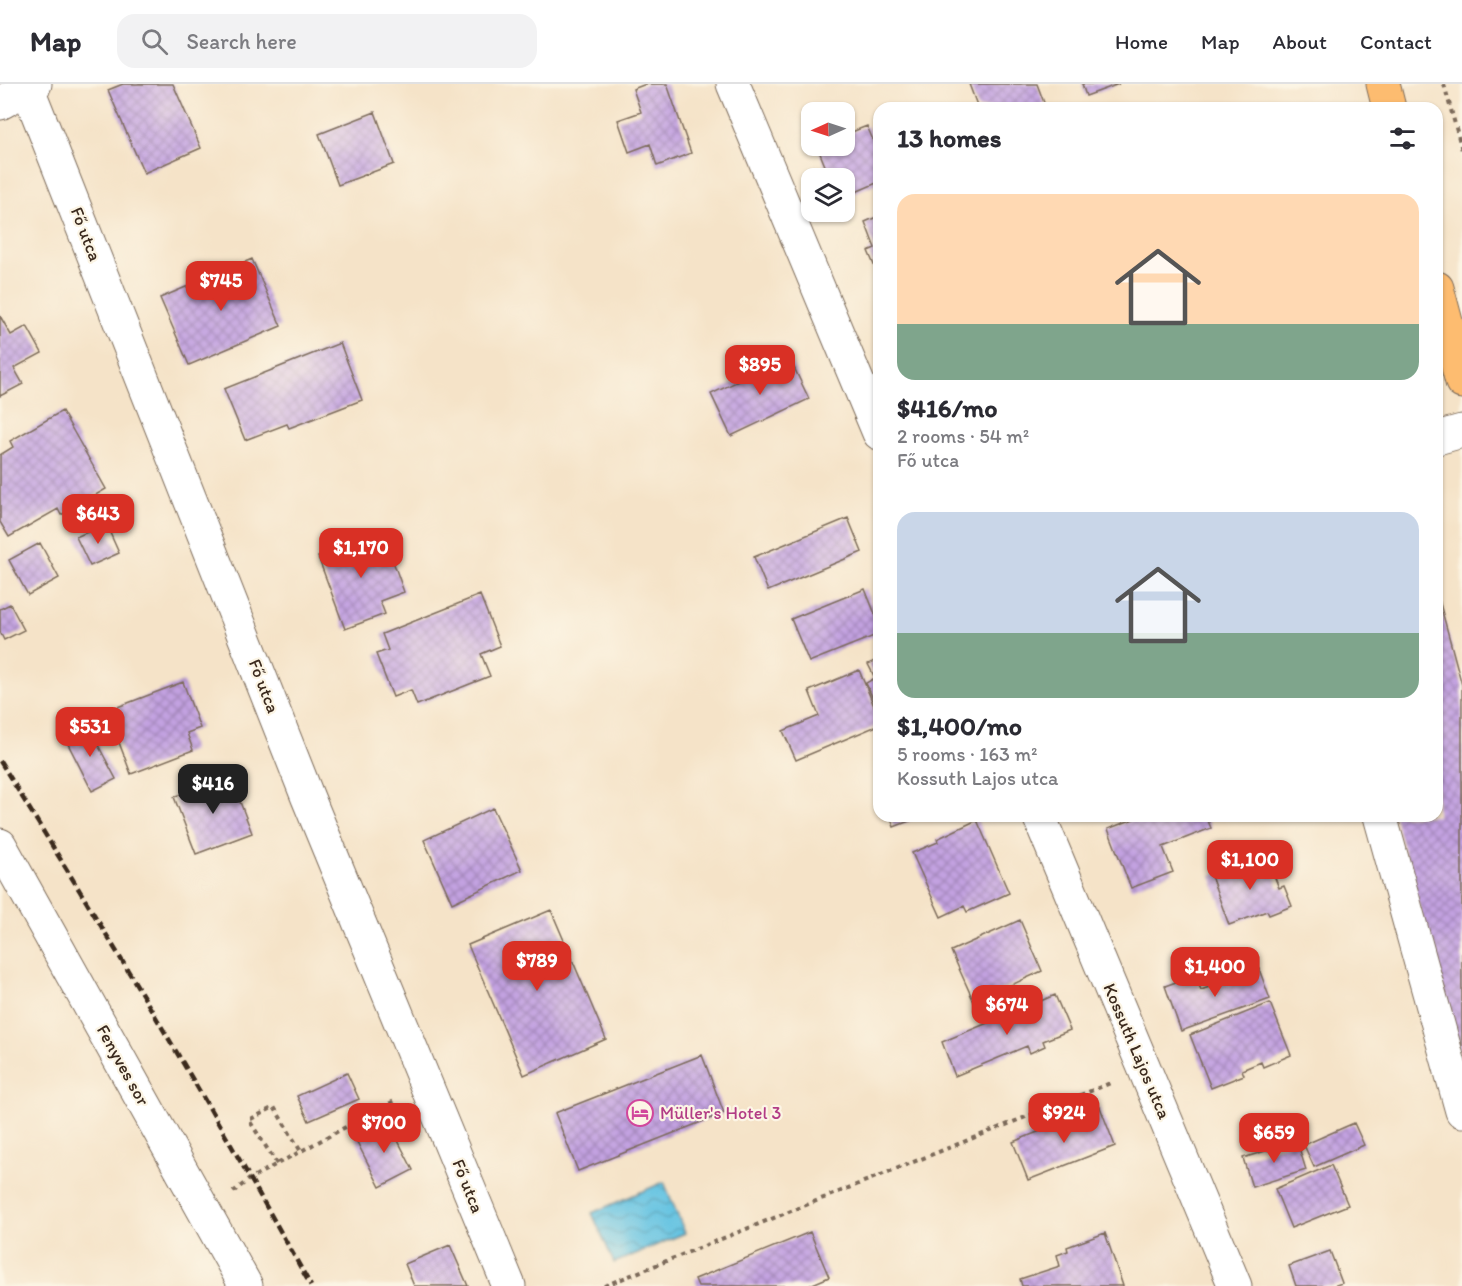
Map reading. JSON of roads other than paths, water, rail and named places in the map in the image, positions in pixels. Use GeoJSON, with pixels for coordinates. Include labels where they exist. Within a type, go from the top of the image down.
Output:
{"type":"FeatureCollection","features":[{"type":"Feature","properties":{"kind":"main road"},"geometry":{"type":"LineString","coordinates":[[1383,84],[1388,102]]}},
{"type":"Feature","properties":{"kind":"main road"},"geometry":{"type":"LineString","coordinates":[[1443,311],[1462,382]]}},
{"type":"Feature","properties":{"kind":"street"},"geometry":{"type":"LineString","coordinates":[[733,84],[873,419]]}},
{"type":"Feature","properties":{"kind":"street","name":"Fő utca"},"geometry":{"type":"LineString","coordinates":[[22,90],[308,798],[509,1286]]}},
{"type":"Feature","properties":{"kind":"street"},"geometry":{"type":"LineString","coordinates":[[1443,436],[1462,431]]}},
{"type":"Feature","properties":{"kind":"street","name":"Kossuth Lajos utca"},"geometry":{"type":"LineString","coordinates":[[1042,822],[1235,1286]]}},
{"type":"Feature","properties":{"kind":"street"},"geometry":{"type":"LineString","coordinates":[[1382,822],[1462,1111]]}},
{"type":"Feature","properties":{"kind":"street","name":"Fenyves sor"},"geometry":{"type":"LineString","coordinates":[[5,866],[246,1286]]}},
{"type":"Feature","properties":{"kind":"water"},"geometry":{"type":"Polygon","coordinates":[[[664,1182],[685,1233],[614,1263],[592,1213],[664,1182]]]}},
{"type":"Feature","properties":{"kind":"railway"},"geometry":{"type":"LineString","coordinates":[[0,761],[236,1153],[311,1286]]}},
{"type":"Feature","properties":{"kind":"place","name":"Müller's Hotel 3"},"geometry":{"type":"Point","coordinates":[640,1113]}}]}
